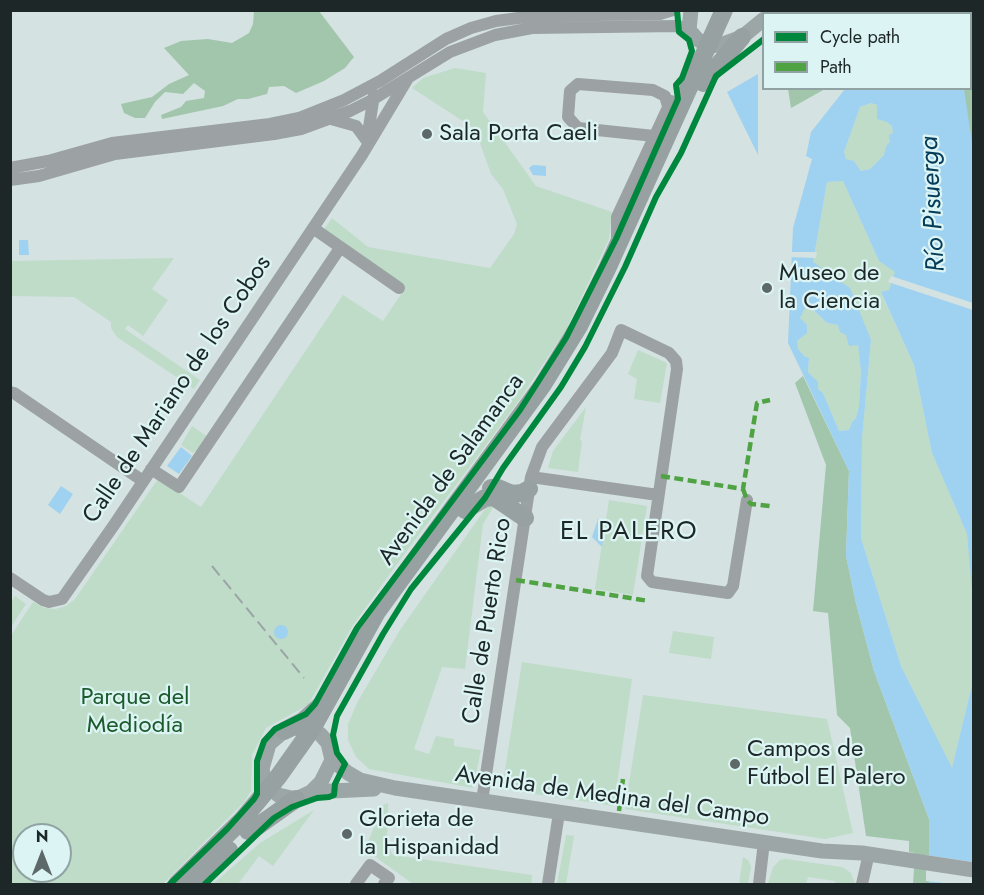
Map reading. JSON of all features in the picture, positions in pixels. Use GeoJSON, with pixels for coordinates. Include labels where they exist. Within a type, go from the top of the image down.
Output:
{"type":"FeatureCollection","features":[{"type":"Feature","properties":{"kind":"highway","name":"Avenida de Salamanca"},"geometry":{"type":"LineString","coordinates":[[714,45],[724,10]]}},
{"type":"Feature","properties":{"kind":"highway","name":"Avenida de Salamanca"},"geometry":{"type":"LineString","coordinates":[[316,732],[330,697],[377,612],[485,485],[521,416],[579,326],[714,45],[736,10]]}},
{"type":"Feature","properties":{"kind":"highway"},"geometry":{"type":"LineString","coordinates":[[696,83],[742,37]]}},
{"type":"Feature","properties":{"kind":"highway","name":"Avenida de Salamanca"},"geometry":{"type":"LineString","coordinates":[[195,885],[248,831],[316,732],[415,576],[485,485],[548,396],[591,325],[696,83]]}},
{"type":"Feature","properties":{"kind":"highway"},"geometry":{"type":"LineString","coordinates":[[485,485],[512,494],[522,493],[530,483]]}},
{"type":"Feature","properties":{"kind":"highway"},"geometry":{"type":"LineString","coordinates":[[465,510],[485,498],[494,497],[525,518]]}},
{"type":"Feature","properties":{"kind":"highway"},"geometry":{"type":"LineString","coordinates":[[284,731],[303,721],[330,697]]}},
{"type":"Feature","properties":{"kind":"highway","name":"Avenida de Salamanca"},"geometry":{"type":"LineString","coordinates":[[177,885],[242,820],[274,792]]}},
{"type":"Feature","properties":{"kind":"highway"},"geometry":{"type":"LineString","coordinates":[[248,831],[304,795]]}},
{"type":"Feature","properties":{"kind":"main road"},"geometry":{"type":"LineString","coordinates":[[691,10],[689,30],[697,39],[714,45],[742,37],[762,21]]}},
{"type":"Feature","properties":{"kind":"main road"},"geometry":{"type":"LineString","coordinates":[[769,12],[777,10]]}},
{"type":"Feature","properties":{"kind":"main road"},"geometry":{"type":"LineString","coordinates":[[911,10],[929,12]]}},
{"type":"Feature","properties":{"kind":"main road"},"geometry":{"type":"LineString","coordinates":[[274,792],[265,781],[262,769],[264,757],[269,744],[284,731],[295,728],[316,732],[328,743],[332,760],[321,782],[304,795]]}},
{"type":"Feature","properties":{"kind":"main road","name":"Avenida de Medina del Campo"},"geometry":{"type":"LineString","coordinates":[[332,760],[360,780],[395,788],[764,842],[862,853],[908,865]]}},
{"type":"Feature","properties":{"kind":"main road","name":"Avenida de Medina del Campo"},"geometry":{"type":"LineString","coordinates":[[274,792],[304,795],[343,789],[395,788]]}},
{"type":"Feature","properties":{"kind":"main road","name":"Avenida de Medina del Campo"},"geometry":{"type":"LineString","coordinates":[[822,850],[867,862],[908,865]]}},
{"type":"Feature","properties":{"kind":"main road"},"geometry":{"type":"LineString","coordinates":[[908,865],[974,870]]}},
{"type":"Feature","properties":{"kind":"main road"},"geometry":{"type":"LineString","coordinates":[[908,865],[974,879]]}},
{"type":"Feature","properties":{"kind":"street"},"geometry":{"type":"LineString","coordinates":[[10,180],[39,176],[115,154],[301,129],[331,119],[446,39],[471,28],[496,21],[533,16],[660,14],[673,10]]}},
{"type":"Feature","properties":{"kind":"street"},"geometry":{"type":"LineString","coordinates":[[10,168],[48,161],[112,143],[270,124],[298,118],[407,79],[450,52],[495,35],[532,28],[678,26],[689,30]]}},
{"type":"Feature","properties":{"kind":"street","name":"Calle de Mariano de los Cobos"},"geometry":{"type":"LineString","coordinates":[[362,155],[367,141],[407,79]]}},
{"type":"Feature","properties":{"kind":"street","name":"Avenida de Salamanca"},"geometry":{"type":"LineString","coordinates":[[618,244],[616,239],[617,217],[668,106],[696,83]]}},
{"type":"Feature","properties":{"kind":"street"},"geometry":{"type":"LineString","coordinates":[[654,136],[578,128],[567,117],[570,91],[578,84],[653,90],[665,96],[668,106]]}},
{"type":"Feature","properties":{"kind":"street","name":"Calle de Mariano de los Cobos"},"geometry":{"type":"LineString","coordinates":[[10,578],[43,600],[49,602],[62,599],[362,155],[378,124],[374,91]]}},
{"type":"Feature","properties":{"kind":"street"},"geometry":{"type":"LineString","coordinates":[[331,119],[356,126],[378,124]]}},
{"type":"Feature","properties":{"kind":"street"},"geometry":{"type":"LineString","coordinates":[[356,126],[367,141]]}},
{"type":"Feature","properties":{"kind":"street"},"geometry":{"type":"LineString","coordinates":[[313,228],[399,288]]}},
{"type":"Feature","properties":{"kind":"street"},"geometry":{"type":"LineString","coordinates":[[151,470],[179,487],[340,248]]}},
{"type":"Feature","properties":{"kind":"street","name":"Calle de Puerto Rico"},"geometry":{"type":"LineString","coordinates":[[482,801],[530,483],[542,447],[612,353],[621,330],[669,353],[677,365],[658,495]]}},
{"type":"Feature","properties":{"kind":"street"},"geometry":{"type":"LineString","coordinates":[[10,392],[143,481]]}},
{"type":"Feature","properties":{"kind":"street"},"geometry":{"type":"LineString","coordinates":[[530,483],[658,495],[648,576],[652,582],[728,593],[733,586],[747,500]]}},
{"type":"Feature","properties":{"kind":"street"},"geometry":{"type":"LineString","coordinates":[[548,885],[559,813]]}},
{"type":"Feature","properties":{"kind":"street"},"geometry":{"type":"LineString","coordinates":[[759,885],[764,842]]}},
{"type":"Feature","properties":{"kind":"street"},"geometry":{"type":"LineString","coordinates":[[862,885],[867,862]]}},
{"type":"Feature","properties":{"kind":"street"},"geometry":{"type":"LineString","coordinates":[[356,885],[370,865],[390,882]]}},
{"type":"Feature","properties":{"kind":"green space"},"geometry":{"type":"Polygon","coordinates":[[[254,11],[319,11],[354,57],[345,68],[324,81],[296,93],[284,86],[269,87],[267,94],[238,99],[223,106],[162,119],[161,115],[181,107],[186,101],[204,98],[205,91],[194,83],[183,94],[165,92],[155,102],[145,118],[135,118],[124,113],[121,104],[152,97],[169,84],[189,75],[164,48],[181,41],[208,39],[232,43],[249,33],[253,24],[254,11]]]}},
{"type":"Feature","properties":{"kind":"green space"},"geometry":{"type":"Polygon","coordinates":[[[973,59],[973,156],[964,98],[964,90],[972,90],[973,59]]]}},
{"type":"Feature","properties":{"kind":"green space","name":"Parque del Mediodía"},"geometry":{"type":"Polygon","coordinates":[[[455,68],[486,73],[483,112],[536,186],[612,212],[609,239],[567,328],[518,402],[353,625],[308,705],[266,728],[252,755],[251,791],[244,802],[163,884],[11,884],[10,637],[33,602],[45,608],[55,609],[66,606],[75,599],[158,479],[201,507],[343,295],[383,321],[404,290],[321,234],[332,218],[368,247],[490,268],[514,234],[517,224],[503,189],[491,174],[472,127],[412,88],[423,78],[455,68]]]}},
{"type":"Feature","properties":{"kind":"green space"},"geometry":{"type":"Polygon","coordinates":[[[788,90],[823,90],[791,108],[788,90]]]}},
{"type":"Feature","properties":{"kind":"green space"},"geometry":{"type":"Polygon","coordinates":[[[871,103],[877,105],[882,121],[887,121],[892,126],[893,133],[884,155],[870,169],[861,171],[854,161],[846,159],[844,152],[860,107],[871,103]]]}},
{"type":"Feature","properties":{"kind":"green space"},"geometry":{"type":"Polygon","coordinates":[[[843,181],[879,261],[896,272],[889,290],[881,293],[914,365],[932,453],[967,534],[974,602],[973,681],[952,769],[901,666],[861,538],[862,439],[871,340],[813,262],[827,182],[843,181]]]}},
{"type":"Feature","properties":{"kind":"green space"},"geometry":{"type":"Polygon","coordinates":[[[174,258],[152,289],[168,300],[143,336],[128,325],[125,329],[200,380],[194,389],[117,337],[111,328],[111,322],[74,297],[11,296],[11,261],[174,258]]]}},
{"type":"Feature","properties":{"kind":"green space"},"geometry":{"type":"Polygon","coordinates":[[[806,304],[827,323],[838,325],[858,344],[861,372],[859,406],[856,418],[849,430],[839,431],[823,393],[808,372],[809,358],[798,350],[797,341],[803,336],[800,318],[806,304]]]}},
{"type":"Feature","properties":{"kind":"green space"},"geometry":{"type":"Polygon","coordinates":[[[638,350],[667,363],[660,403],[634,399],[637,379],[628,374],[638,350]]]}},
{"type":"Feature","properties":{"kind":"green space"},"geometry":{"type":"Polygon","coordinates":[[[803,376],[849,471],[846,556],[874,671],[929,819],[929,884],[913,884],[915,853],[909,852],[909,841],[866,836],[850,728],[837,715],[828,613],[813,611],[826,465],[795,383],[803,376]]]}},
{"type":"Feature","properties":{"kind":"green space"},"geometry":{"type":"Polygon","coordinates":[[[586,407],[580,440],[582,441],[578,472],[548,468],[553,451],[586,407]]]}},
{"type":"Feature","properties":{"kind":"green space"},"geometry":{"type":"Polygon","coordinates":[[[192,426],[209,438],[198,453],[195,451],[193,453],[181,445],[192,426]]]}},
{"type":"Feature","properties":{"kind":"green space"},"geometry":{"type":"Polygon","coordinates":[[[609,500],[647,506],[633,595],[595,589],[609,500]]]}},
{"type":"Feature","properties":{"kind":"green space"},"geometry":{"type":"Polygon","coordinates":[[[488,505],[494,506],[483,524],[465,669],[442,667],[414,749],[429,754],[436,736],[454,739],[454,746],[481,750],[473,788],[369,769],[356,757],[348,740],[348,724],[358,701],[400,630],[488,505]]]}},
{"type":"Feature","properties":{"kind":"green space"},"geometry":{"type":"Polygon","coordinates":[[[15,596],[26,604],[11,627],[11,602],[15,596]]]}},
{"type":"Feature","properties":{"kind":"green space"},"geometry":{"type":"Polygon","coordinates":[[[673,631],[714,637],[711,659],[669,653],[673,631]]]}},
{"type":"Feature","properties":{"kind":"green space"},"geometry":{"type":"Polygon","coordinates":[[[522,662],[632,679],[614,806],[502,789],[522,662]]]}},
{"type":"Feature","properties":{"kind":"green space","name":"Campos de Fútbol El Palero"},"geometry":{"type":"Polygon","coordinates":[[[643,695],[827,719],[853,833],[825,839],[625,809],[643,695]]]}},
{"type":"Feature","properties":{"kind":"green space"},"geometry":{"type":"Polygon","coordinates":[[[388,803],[387,844],[393,855],[532,875],[531,884],[413,884],[370,853],[366,847],[383,805],[388,803]]]}},
{"type":"Feature","properties":{"kind":"green space"},"geometry":{"type":"Polygon","coordinates":[[[314,810],[273,866],[259,856],[238,884],[213,884],[260,843],[314,810]]]}},
{"type":"Feature","properties":{"kind":"green space"},"geometry":{"type":"Polygon","coordinates":[[[566,835],[574,836],[566,884],[557,884],[566,835]]]}},
{"type":"Feature","properties":{"kind":"green space"},"geometry":{"type":"Polygon","coordinates":[[[743,857],[748,860],[751,867],[748,884],[739,884],[743,857]]]}},
{"type":"Feature","properties":{"kind":"green space"},"geometry":{"type":"Polygon","coordinates":[[[780,860],[842,867],[851,873],[855,884],[835,884],[835,881],[808,877],[806,884],[768,884],[773,867],[780,860]]]}},
{"type":"Feature","properties":{"kind":"water"},"geometry":{"type":"Polygon","coordinates":[[[758,74],[758,155],[727,92],[758,74]]]}},
{"type":"Feature","properties":{"kind":"water","name":"Río Pisuerga"},"geometry":{"type":"Polygon","coordinates":[[[844,90],[964,90],[974,156],[973,602],[967,534],[932,453],[914,365],[881,292],[889,290],[895,272],[879,261],[843,181],[827,182],[813,262],[850,288],[871,340],[862,439],[861,538],[901,666],[952,768],[973,681],[973,884],[929,884],[929,819],[874,671],[846,556],[849,471],[788,343],[793,228],[812,159],[806,156],[811,132],[844,90]],[[871,103],[860,107],[844,152],[846,159],[854,161],[861,171],[870,169],[884,155],[890,141],[889,135],[893,133],[892,126],[877,119],[877,105],[871,103]],[[807,304],[800,318],[807,325],[807,333],[797,341],[798,349],[809,358],[808,372],[818,382],[818,389],[823,393],[839,431],[849,430],[856,418],[859,406],[861,372],[858,345],[849,346],[846,335],[840,332],[838,325],[827,323],[807,304]]]}},
{"type":"Feature","properties":{"kind":"water"},"geometry":{"type":"Polygon","coordinates":[[[533,165],[546,166],[546,176],[533,175],[529,168],[533,165]]]}},
{"type":"Feature","properties":{"kind":"water"},"geometry":{"type":"Polygon","coordinates":[[[19,240],[28,240],[29,255],[19,255],[19,240]]]}},
{"type":"Feature","properties":{"kind":"water"},"geometry":{"type":"Polygon","coordinates":[[[181,447],[192,456],[179,474],[167,466],[181,447]]]}},
{"type":"Feature","properties":{"kind":"water"},"geometry":{"type":"Polygon","coordinates":[[[61,486],[73,494],[60,514],[48,505],[61,486]]]}},
{"type":"Feature","properties":{"kind":"water"},"geometry":{"type":"Polygon","coordinates":[[[598,519],[606,519],[602,547],[592,537],[598,519]]]}},
{"type":"Feature","properties":{"kind":"water"},"geometry":{"type":"Polygon","coordinates":[[[278,625],[284,625],[288,632],[284,639],[278,639],[274,635],[274,629],[278,625]]]}},
{"type":"Feature","properties":{"kind":"pier"},"geometry":{"type":"Polygon","coordinates":[[[865,10],[973,11],[973,25],[972,12],[865,12],[865,10]]]}},
{"type":"Feature","properties":{"kind":"pier"},"geometry":{"type":"Polygon","coordinates":[[[788,252],[817,252],[816,258],[788,257],[788,252]]]}},
{"type":"Feature","properties":{"kind":"pier"},"geometry":{"type":"Polygon","coordinates":[[[891,276],[973,303],[973,310],[888,282],[891,276]]]}},
{"type":"Feature","properties":{"kind":"pier"},"geometry":{"type":"Polygon","coordinates":[[[926,855],[973,862],[973,884],[926,881],[926,855]]]}},
{"type":"Feature","properties":{"kind":"railway"},"geometry":{"type":"LineString","coordinates":[[212,566],[304,678]]}},
{"type":"Feature","properties":{"kind":"marked path"},"geometry":{"type":"LineString","coordinates":[[661,476],[743,489],[757,403],[770,400]]}},
{"type":"Feature","properties":{"kind":"marked path"},"geometry":{"type":"LineString","coordinates":[[743,489],[751,504],[770,506]]}},
{"type":"Feature","properties":{"kind":"marked path"},"geometry":{"type":"LineString","coordinates":[[516,580],[649,601]]}},
{"type":"Feature","properties":{"kind":"marked path"},"geometry":{"type":"LineString","coordinates":[[619,811],[623,779]]}},
{"type":"Feature","properties":{"kind":"cycle path"},"geometry":{"type":"LineString","coordinates":[[170,884],[227,829],[254,799],[257,794],[257,761],[264,741],[275,729],[306,714],[315,704],[357,628],[520,410],[566,338],[616,239],[678,99],[676,85],[682,78],[692,51],[689,40],[679,32],[677,10]]}},
{"type":"Feature","properties":{"kind":"cycle path"},"geometry":{"type":"LineString","coordinates":[[205,884],[274,818],[292,807],[334,795],[335,784],[345,764],[337,753],[333,735],[337,716],[383,634],[411,589],[485,498],[503,468],[561,387],[585,347],[625,267],[656,197],[681,153],[716,76],[762,41]]}},
{"type":"Feature","properties":{"kind":"place","name":"Sala Porta Caeli"},"geometry":{"type":"Point","coordinates":[427,134]}},
{"type":"Feature","properties":{"kind":"place","name":"Museo de la Ciencia"},"geometry":{"type":"Point","coordinates":[767,288]}},
{"type":"Feature","properties":{"kind":"place","name":"Campos de Fútbol El Palero"},"geometry":{"type":"Point","coordinates":[735,764]}},
{"type":"Feature","properties":{"kind":"place","name":"Glorieta de la Hispanidad"},"geometry":{"type":"Point","coordinates":[347,834]}},
{"type":"Feature","properties":{"kind":"district","name":"EL PALERO"},"geometry":{"type":"Point","coordinates":[629,533]}}]}
